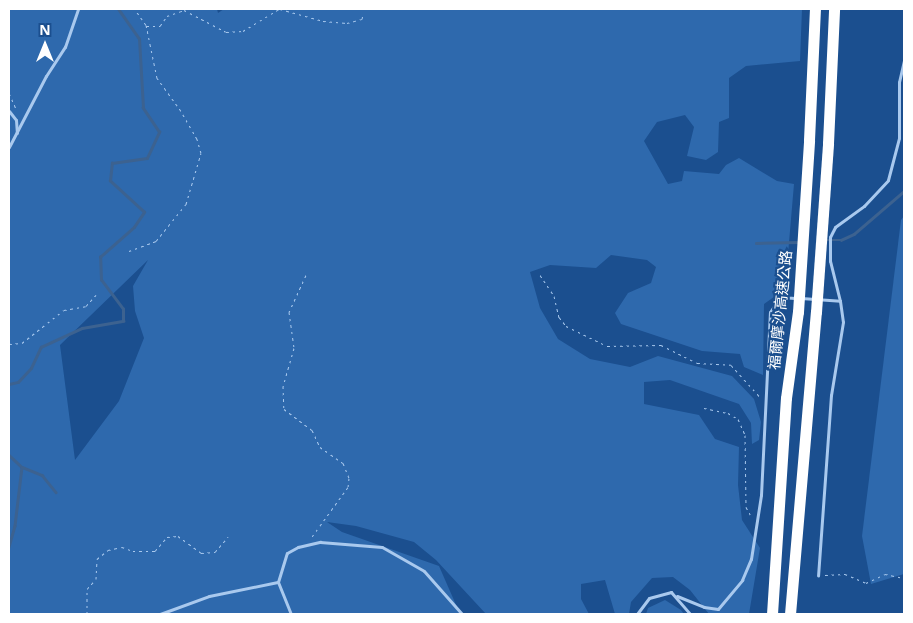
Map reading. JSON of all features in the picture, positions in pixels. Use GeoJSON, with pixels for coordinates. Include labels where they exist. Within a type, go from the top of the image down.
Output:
{"type":"FeatureCollection","features":[{"type":"Feature","properties":{"kind":"highway","name":"福爾摩沙高速公路"},"geometry":{"type":"LineString","coordinates":[[772,614],[786,398],[798,312],[815,9]]}},
{"type":"Feature","properties":{"kind":"highway"},"geometry":{"type":"LineString","coordinates":[[790,614],[816,312],[828,143],[834,9]]}},
{"type":"Feature","properties":{"kind":"lane"},"geometry":{"type":"LineString","coordinates":[[9,147],[17,135],[46,76],[65,47],[78,9]]}},
{"type":"Feature","properties":{"kind":"lane"},"geometry":{"type":"LineString","coordinates":[[818,576],[831,395],[842,322],[840,300],[830,261],[830,236],[835,227],[864,206],[888,180],[899,138],[899,82],[904,61]]}},
{"type":"Feature","properties":{"kind":"lane"},"geometry":{"type":"LineString","coordinates":[[9,112],[16,120],[17,135]]}},
{"type":"Feature","properties":{"kind":"lane"},"geometry":{"type":"LineString","coordinates":[[637,614],[649,598],[671,592],[704,607],[718,609],[742,580],[751,559],[756,525],[766,403],[770,312],[780,297],[840,300]]}},
{"type":"Feature","properties":{"kind":"lane"},"geometry":{"type":"LineString","coordinates":[[290,614],[278,582],[287,553],[320,542],[382,547],[424,571],[462,614]]}},
{"type":"Feature","properties":{"kind":"lane"},"geometry":{"type":"LineString","coordinates":[[160,614],[209,596],[278,582]]}},
{"type":"Feature","properties":{"kind":"lane"},"geometry":{"type":"LineString","coordinates":[[677,596],[690,614]]}},
{"type":"Feature","properties":{"kind":"path"},"geometry":{"type":"LineString","coordinates":[[129,251],[156,241],[186,204],[201,153],[189,125],[157,78],[146,26],[135,9]]}},
{"type":"Feature","properties":{"kind":"path"},"geometry":{"type":"LineString","coordinates":[[146,26],[160,26],[167,16],[184,10],[226,32],[244,31],[280,9],[323,21],[346,23],[362,19],[363,14]]}},
{"type":"Feature","properties":{"kind":"path"},"geometry":{"type":"LineString","coordinates":[[9,93],[16,106],[16,120]]}},
{"type":"Feature","properties":{"kind":"path"},"geometry":{"type":"LineString","coordinates":[[306,275],[289,312],[294,348],[283,386],[284,409],[312,430],[320,447],[343,463],[349,478],[348,487],[319,524],[307,545]]}},
{"type":"Feature","properties":{"kind":"path"},"geometry":{"type":"LineString","coordinates":[[540,275],[554,296],[559,317],[566,326],[607,346],[661,345],[697,363],[731,365],[766,403]]}},
{"type":"Feature","properties":{"kind":"path"},"geometry":{"type":"LineString","coordinates":[[9,344],[22,344],[64,310],[86,306],[96,295]]}},
{"type":"Feature","properties":{"kind":"path"},"geometry":{"type":"LineString","coordinates":[[704,408],[733,416],[745,435],[746,507],[756,525]]}},
{"type":"Feature","properties":{"kind":"path"},"geometry":{"type":"LineString","coordinates":[[87,614],[87,589],[96,579],[97,560],[108,550],[122,547],[133,552],[154,551],[168,537],[178,536],[201,553],[215,552],[228,537]]}},
{"type":"Feature","properties":{"kind":"path"},"geometry":{"type":"LineString","coordinates":[[818,576],[845,574],[866,582],[885,574],[904,578]]}},
{"type":"Feature","properties":{"kind":"shaded area"},"geometry":{"type":"Polygon","coordinates":[[[9,9],[217,9],[218,13],[224,9],[802,9],[800,61],[746,66],[729,78],[729,118],[719,122],[718,152],[706,160],[687,156],[694,127],[685,115],[657,122],[644,141],[668,184],[682,181],[684,171],[719,174],[726,165],[739,158],[777,181],[794,184],[785,289],[764,304],[763,375],[744,367],[740,354],[702,351],[621,324],[615,313],[628,293],[651,283],[656,267],[647,260],[611,255],[596,268],[550,265],[530,272],[540,308],[558,339],[590,359],[630,367],[658,356],[732,376],[754,399],[761,422],[759,440],[752,444],[751,423],[739,404],[670,380],[644,382],[644,404],[699,415],[715,439],[739,447],[738,485],[742,520],[760,548],[749,614],[709,614],[690,590],[673,577],[652,578],[631,602],[629,614],[615,614],[605,580],[581,584],[581,599],[589,614],[486,614],[436,560],[414,542],[356,526],[327,522],[342,532],[439,566],[460,614],[9,614],[9,9]],[[148,260],[60,345],[75,460],[119,401],[144,338],[135,311],[133,286],[148,260]]]}},
{"type":"Feature","properties":{"kind":"shaded area"},"geometry":{"type":"Polygon","coordinates":[[[904,216],[904,574],[871,584],[862,536],[901,220],[904,216]]]}},
{"type":"Feature","properties":{"kind":"shaded area"},"geometry":{"type":"Polygon","coordinates":[[[665,600],[684,614],[646,614],[648,608],[665,600]]]}},
{"type":"Feature","properties":{"kind":"waterway"},"geometry":{"type":"LineString","coordinates":[[9,384],[18,382],[31,368],[41,347],[82,328],[123,321],[123,309],[101,280],[100,257],[134,227],[144,212],[110,181],[112,163],[147,158],[159,132],[143,108],[139,39],[118,9]]}},
{"type":"Feature","properties":{"kind":"waterway"},"geometry":{"type":"LineString","coordinates":[[824,240],[841,240],[854,234],[904,191]]}},
{"type":"Feature","properties":{"kind":"waterway"},"geometry":{"type":"LineString","coordinates":[[756,243],[799,242]]}},
{"type":"Feature","properties":{"kind":"waterway"},"geometry":{"type":"LineString","coordinates":[[9,455],[22,467],[15,526],[9,547]]}},
{"type":"Feature","properties":{"kind":"waterway"},"geometry":{"type":"LineString","coordinates":[[22,467],[42,475],[56,492]]}}]}
